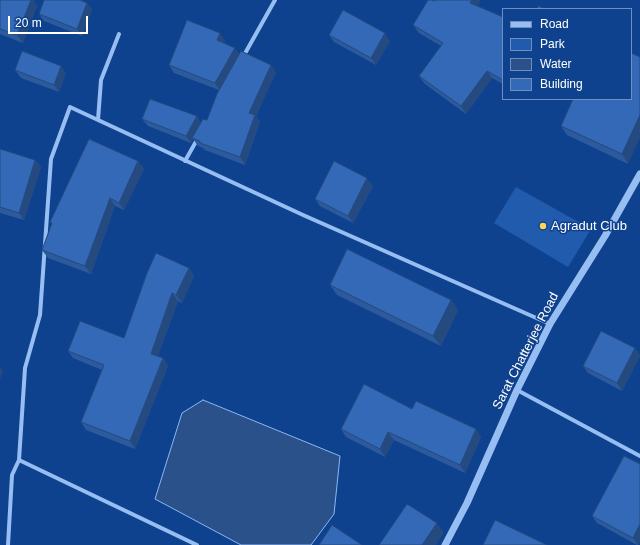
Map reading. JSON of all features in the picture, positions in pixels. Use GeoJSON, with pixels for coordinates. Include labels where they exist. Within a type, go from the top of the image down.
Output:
{"type":"FeatureCollection","features":[{"type":"Feature","properties":{"kind":"street"},"geometry":{"type":"LineString","coordinates":[[240,63],[275,0]]}},
{"type":"Feature","properties":{"kind":"street"},"geometry":{"type":"LineString","coordinates":[[98,120],[101,80],[118,34]]}},
{"type":"Feature","properties":{"kind":"street"},"geometry":{"type":"LineString","coordinates":[[8,545],[12,475],[19,460],[25,368],[40,315],[51,159],[70,107],[303,215],[550,324]]}},
{"type":"Feature","properties":{"kind":"street"},"geometry":{"type":"LineString","coordinates":[[185,161],[201,133]]}},
{"type":"Feature","properties":{"kind":"street","name":"Sarat Chatterjee Road"},"geometry":{"type":"LineString","coordinates":[[445,545],[467,503],[517,390],[550,324],[605,236],[640,174]]}},
{"type":"Feature","properties":{"kind":"street"},"geometry":{"type":"LineString","coordinates":[[517,390],[640,456]]}},
{"type":"Feature","properties":{"kind":"street"},"geometry":{"type":"LineString","coordinates":[[19,460],[197,545]]}},
{"type":"Feature","properties":{"kind":"green space","name":"Agradut Club"},"geometry":{"type":"Polygon","coordinates":[[[516,187],[591,229],[568,267],[494,223],[516,187]]]}},
{"type":"Feature","properties":{"kind":"water"},"geometry":{"type":"Polygon","coordinates":[[[203,400],[340,456],[334,514],[311,545],[241,545],[155,499],[182,413],[203,400]]]}},
{"type":"Feature","properties":{"kind":"building"},"geometry":{"type":"Polygon","coordinates":[[[0,0],[31,0],[17,35],[0,29],[0,0]]]}},
{"type":"Feature","properties":{"kind":"building"},"geometry":{"type":"Polygon","coordinates":[[[44,0],[80,0],[87,3],[77,29],[39,14],[44,0]]]}},
{"type":"Feature","properties":{"kind":"building"},"geometry":{"type":"Polygon","coordinates":[[[428,0],[472,0],[470,3],[502,17],[502,79],[487,71],[461,106],[419,76],[443,43],[413,25],[428,0]]]}},
{"type":"Feature","properties":{"kind":"building"},"geometry":{"type":"Polygon","coordinates":[[[343,10],[385,33],[371,58],[329,35],[343,10]]]}},
{"type":"Feature","properties":{"kind":"building"},"geometry":{"type":"Polygon","coordinates":[[[187,20],[220,33],[217,40],[235,48],[215,83],[169,65],[187,20]]]}},
{"type":"Feature","properties":{"kind":"building"},"geometry":{"type":"Polygon","coordinates":[[[22,51],[61,66],[54,85],[15,70],[22,51]]]}},
{"type":"Feature","properties":{"kind":"building"},"geometry":{"type":"Polygon","coordinates":[[[241,51],[271,65],[249,113],[255,115],[240,157],[200,143],[200,141],[192,138],[203,119],[207,120],[217,94],[241,51]]]}},
{"type":"Feature","properties":{"kind":"building"},"geometry":{"type":"Polygon","coordinates":[[[632,53],[640,57],[640,115],[622,154],[561,126],[573,100],[632,100],[632,53]]]}},
{"type":"Feature","properties":{"kind":"building"},"geometry":{"type":"Polygon","coordinates":[[[150,99],[197,116],[186,136],[142,119],[150,99]]]}},
{"type":"Feature","properties":{"kind":"building"},"geometry":{"type":"Polygon","coordinates":[[[89,139],[138,161],[119,203],[110,198],[85,266],[42,250],[52,223],[50,222],[89,139]]]}},
{"type":"Feature","properties":{"kind":"building"},"geometry":{"type":"Polygon","coordinates":[[[0,149],[35,160],[19,213],[0,207],[0,149]]]}},
{"type":"Feature","properties":{"kind":"building"},"geometry":{"type":"Polygon","coordinates":[[[334,161],[367,178],[348,216],[315,199],[334,161]]]}},
{"type":"Feature","properties":{"kind":"building"},"geometry":{"type":"Polygon","coordinates":[[[347,249],[451,300],[433,336],[330,285],[347,249]]]}},
{"type":"Feature","properties":{"kind":"building"},"geometry":{"type":"Polygon","coordinates":[[[156,253],[189,268],[176,295],[172,293],[151,354],[163,358],[130,441],[81,422],[104,365],[68,351],[80,321],[124,338],[147,273],[156,253]]]}},
{"type":"Feature","properties":{"kind":"building"},"geometry":{"type":"Polygon","coordinates":[[[601,331],[635,348],[617,383],[583,366],[601,331]]]}},
{"type":"Feature","properties":{"kind":"building"},"geometry":{"type":"Polygon","coordinates":[[[364,384],[412,409],[416,401],[476,429],[460,465],[388,432],[380,449],[341,429],[364,384]]]}},
{"type":"Feature","properties":{"kind":"building"},"geometry":{"type":"Polygon","coordinates":[[[624,456],[640,464],[640,524],[633,538],[592,516],[624,456]]]}},
{"type":"Feature","properties":{"kind":"building"},"geometry":{"type":"Polygon","coordinates":[[[407,504],[437,523],[422,545],[379,545],[407,504]]]}},
{"type":"Feature","properties":{"kind":"building"},"geometry":{"type":"Polygon","coordinates":[[[495,520],[547,545],[483,545],[495,520]]]}},
{"type":"Feature","properties":{"kind":"building"},"geometry":{"type":"Polygon","coordinates":[[[332,525],[362,545],[319,545],[332,525]]]}},
{"type":"Feature","properties":{"kind":"place","name":"Agradut Club"},"geometry":{"type":"Point","coordinates":[543,226]}}]}
